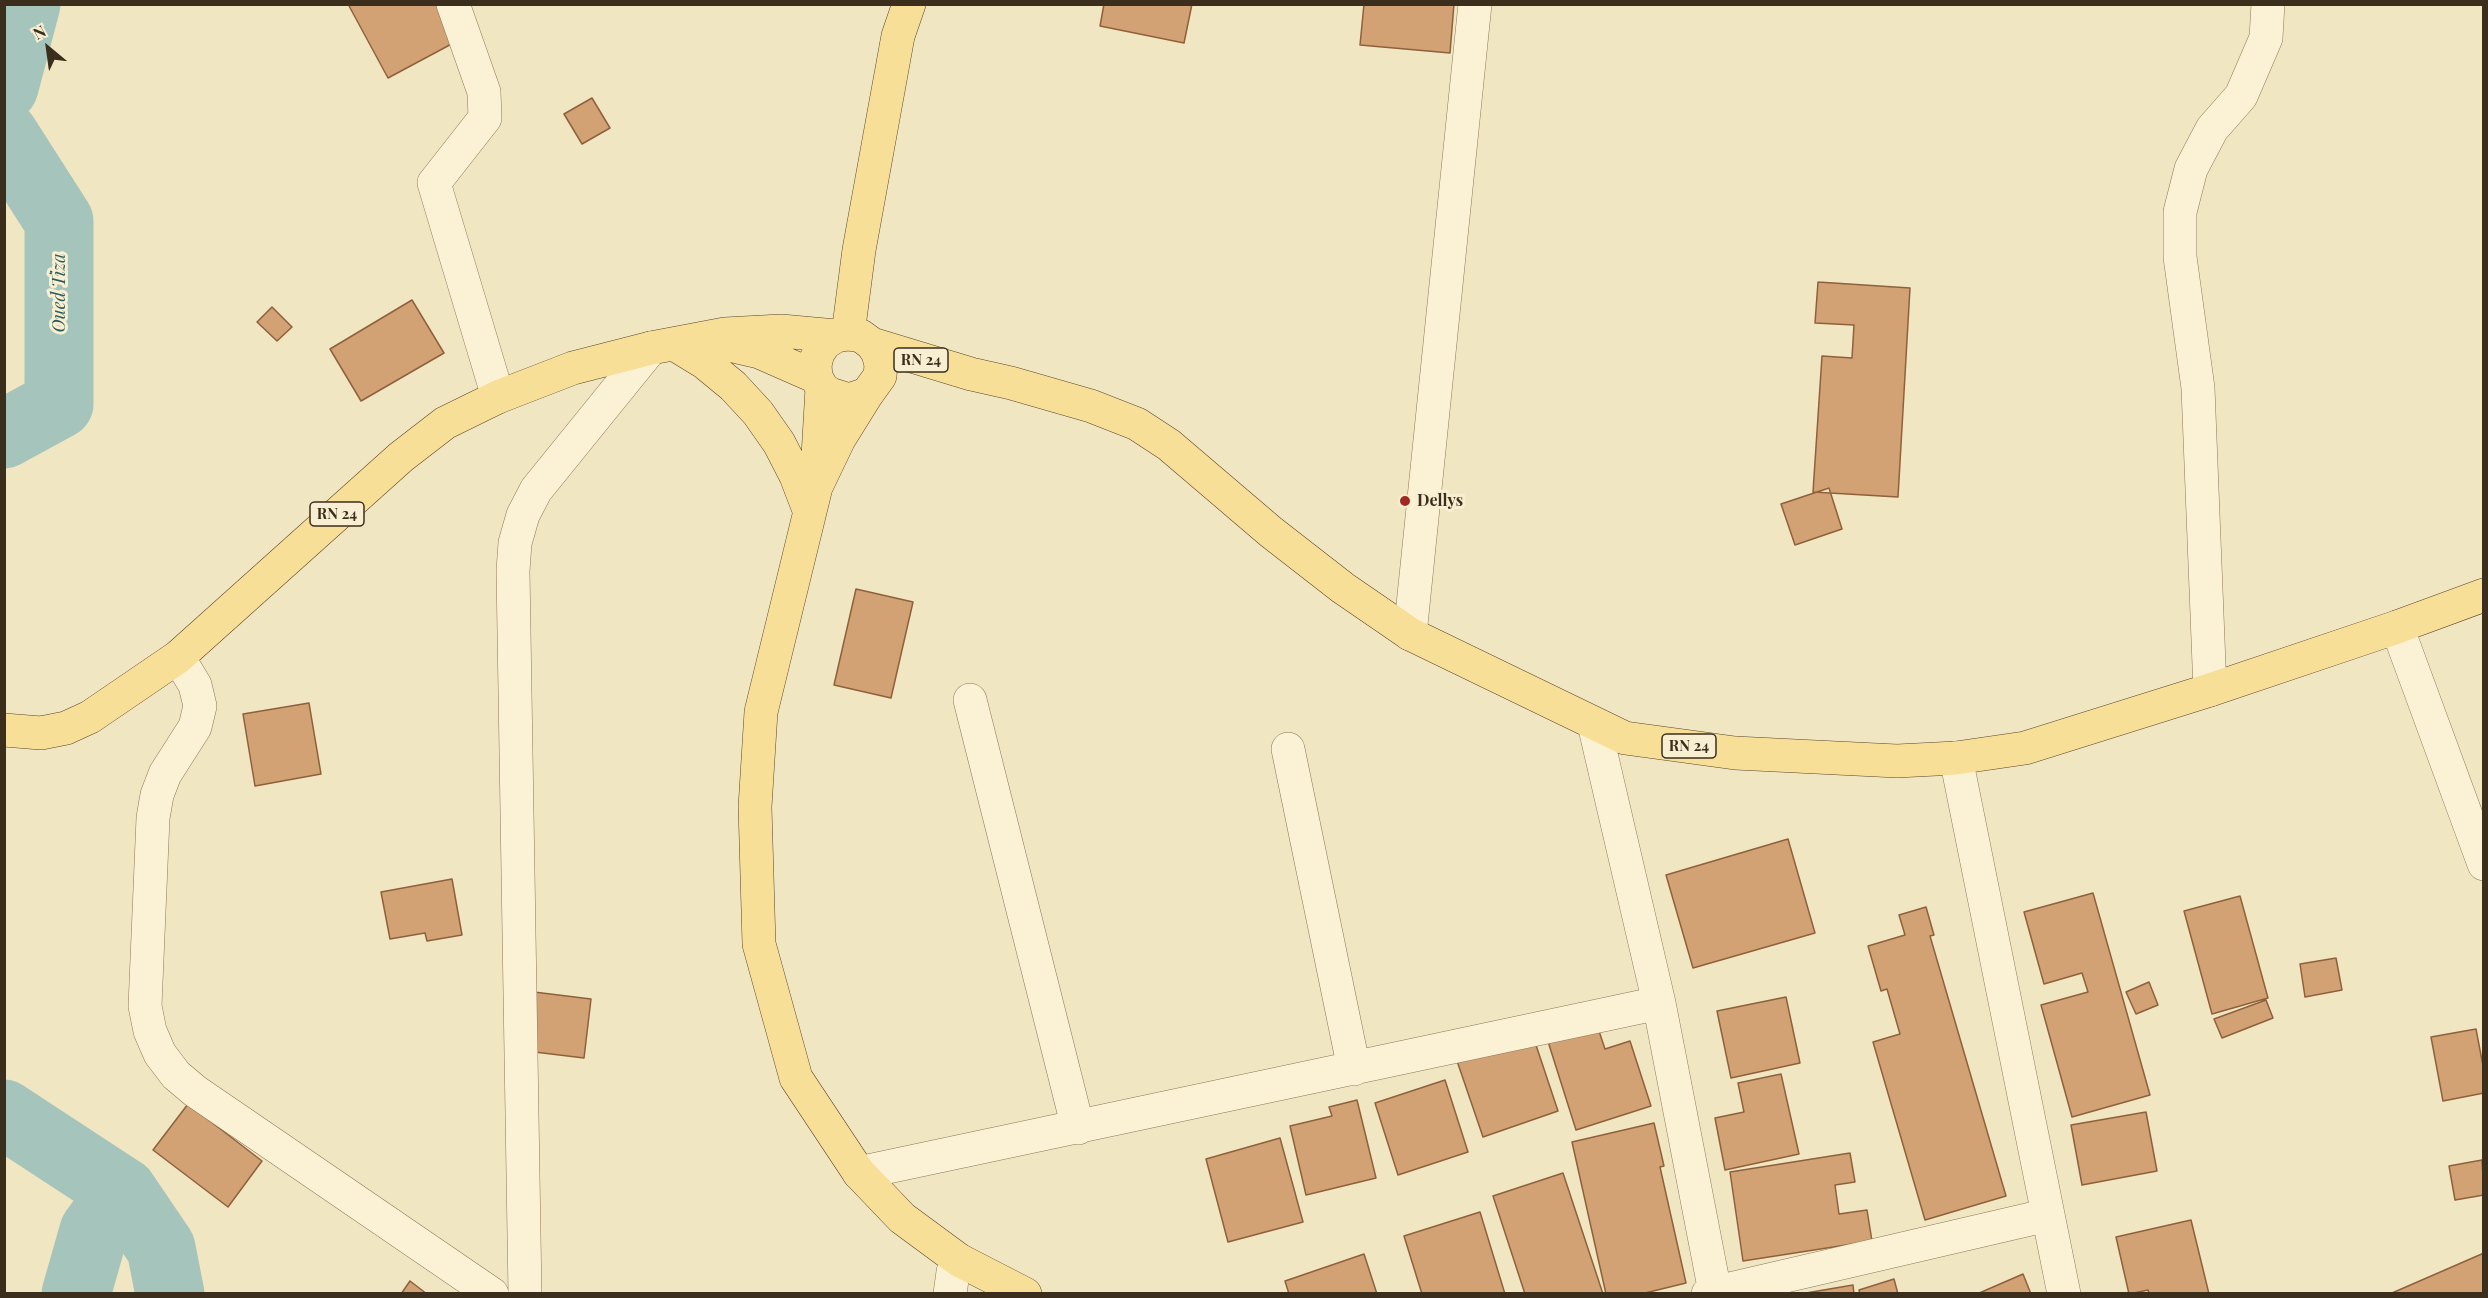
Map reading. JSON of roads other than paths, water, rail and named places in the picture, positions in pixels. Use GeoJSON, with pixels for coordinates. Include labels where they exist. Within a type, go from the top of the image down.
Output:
{"type":"FeatureCollection","features":[{"type":"Feature","properties":{"kind":"main road"},"geometry":{"type":"LineString","coordinates":[[852,338],[859,250],[898,36],[909,4]]}},
{"type":"Feature","properties":{"kind":"main road","name":"RN 24"},"geometry":{"type":"LineString","coordinates":[[4,730],[41,733],[66,728],[90,717],[178,657],[400,457],[445,423],[498,397],[573,368],[674,344],[753,331],[808,332],[852,338],[971,375],[1011,383],[1091,406],[1137,424],[1169,445],[1271,532],[1343,588],[1410,634],[1625,738],[1735,753],[1897,761],[1956,758],[2025,748],[2210,690],[2397,627],[2484,594]]}},
{"type":"Feature","properties":{"kind":"main road"},"geometry":{"type":"LineString","coordinates":[[813,499],[819,383],[815,365],[818,353],[825,342],[852,338],[878,353],[881,364],[880,376],[839,439],[813,499],[761,712],[755,807],[759,944],[796,1078],[859,1173],[902,1218],[959,1260],[1025,1293]]}},
{"type":"Feature","properties":{"kind":"main road","name":"RN 24"},"geometry":{"type":"LineString","coordinates":[[674,344],[759,352],[819,383]]}},
{"type":"Feature","properties":{"kind":"main road"},"geometry":{"type":"LineString","coordinates":[[674,344],[719,375],[758,413],[779,443],[796,476],[813,499]]}},
{"type":"Feature","properties":{"kind":"main road","name":"RN 24"},"geometry":{"type":"LineString","coordinates":[[871,390],[922,377],[971,375]]}},
{"type":"Feature","properties":{"kind":"main road"},"geometry":{"type":"LineString","coordinates":[[819,383],[830,394],[849,400],[871,390]]}},
{"type":"Feature","properties":{"kind":"street"},"geometry":{"type":"LineString","coordinates":[[453,4],[484,92],[485,118],[434,183],[498,397]]}},
{"type":"Feature","properties":{"kind":"street"},"geometry":{"type":"LineString","coordinates":[[1410,634],[1475,4]]}},
{"type":"Feature","properties":{"kind":"street"},"geometry":{"type":"LineString","coordinates":[[2210,690],[2198,388],[2180,256],[2180,212],[2191,169],[2212,129],[2241,96],[2262,48],[2266,38],[2268,4]]}},
{"type":"Feature","properties":{"kind":"street"},"geometry":{"type":"LineString","coordinates":[[525,1293],[513,571],[515,543],[523,515],[536,490],[674,344]]}},
{"type":"Feature","properties":{"kind":"street"},"geometry":{"type":"LineString","coordinates":[[2397,627],[2484,864]]}},
{"type":"Feature","properties":{"kind":"street"},"geometry":{"type":"LineString","coordinates":[[178,657],[195,685],[200,706],[195,727],[165,774],[157,795],[153,818],[144,1006],[150,1031],[160,1054],[176,1075],[195,1091],[492,1293]]}},
{"type":"Feature","properties":{"kind":"street"},"geometry":{"type":"LineString","coordinates":[[970,700],[1078,1128]]}},
{"type":"Feature","properties":{"kind":"street"},"geometry":{"type":"LineString","coordinates":[[1594,724],[1659,1003],[1711,1293],[2048,1215]]}},
{"type":"Feature","properties":{"kind":"street"},"geometry":{"type":"LineString","coordinates":[[1288,748],[1354,1069]]}},
{"type":"Feature","properties":{"kind":"street"},"geometry":{"type":"LineString","coordinates":[[1956,758],[2064,1293]]}},
{"type":"Feature","properties":{"kind":"street"},"geometry":{"type":"LineString","coordinates":[[859,1173],[1659,1003]]}},
{"type":"Feature","properties":{"kind":"street"},"geometry":{"type":"LineString","coordinates":[[950,1293],[953,1272],[959,1260]]}},
{"type":"Feature","properties":{"kind":"waterway","name":"Oued Tiza"},"geometry":{"type":"LineString","coordinates":[[4,87],[26,4]]}},
{"type":"Feature","properties":{"kind":"waterway","name":"Oued Tiza"},"geometry":{"type":"LineString","coordinates":[[4,135],[59,221],[59,404],[4,434]]}},
{"type":"Feature","properties":{"kind":"waterway"},"geometry":{"type":"LineString","coordinates":[[4,1114],[123,1192],[161,1248],[170,1294]]}},
{"type":"Feature","properties":{"kind":"waterway"},"geometry":{"type":"LineString","coordinates":[[76,1294],[94,1231],[123,1192]]}},
{"type":"Feature","properties":{"kind":"place","name":"Dellys"},"geometry":{"type":"Point","coordinates":[1405,501]}}]}
